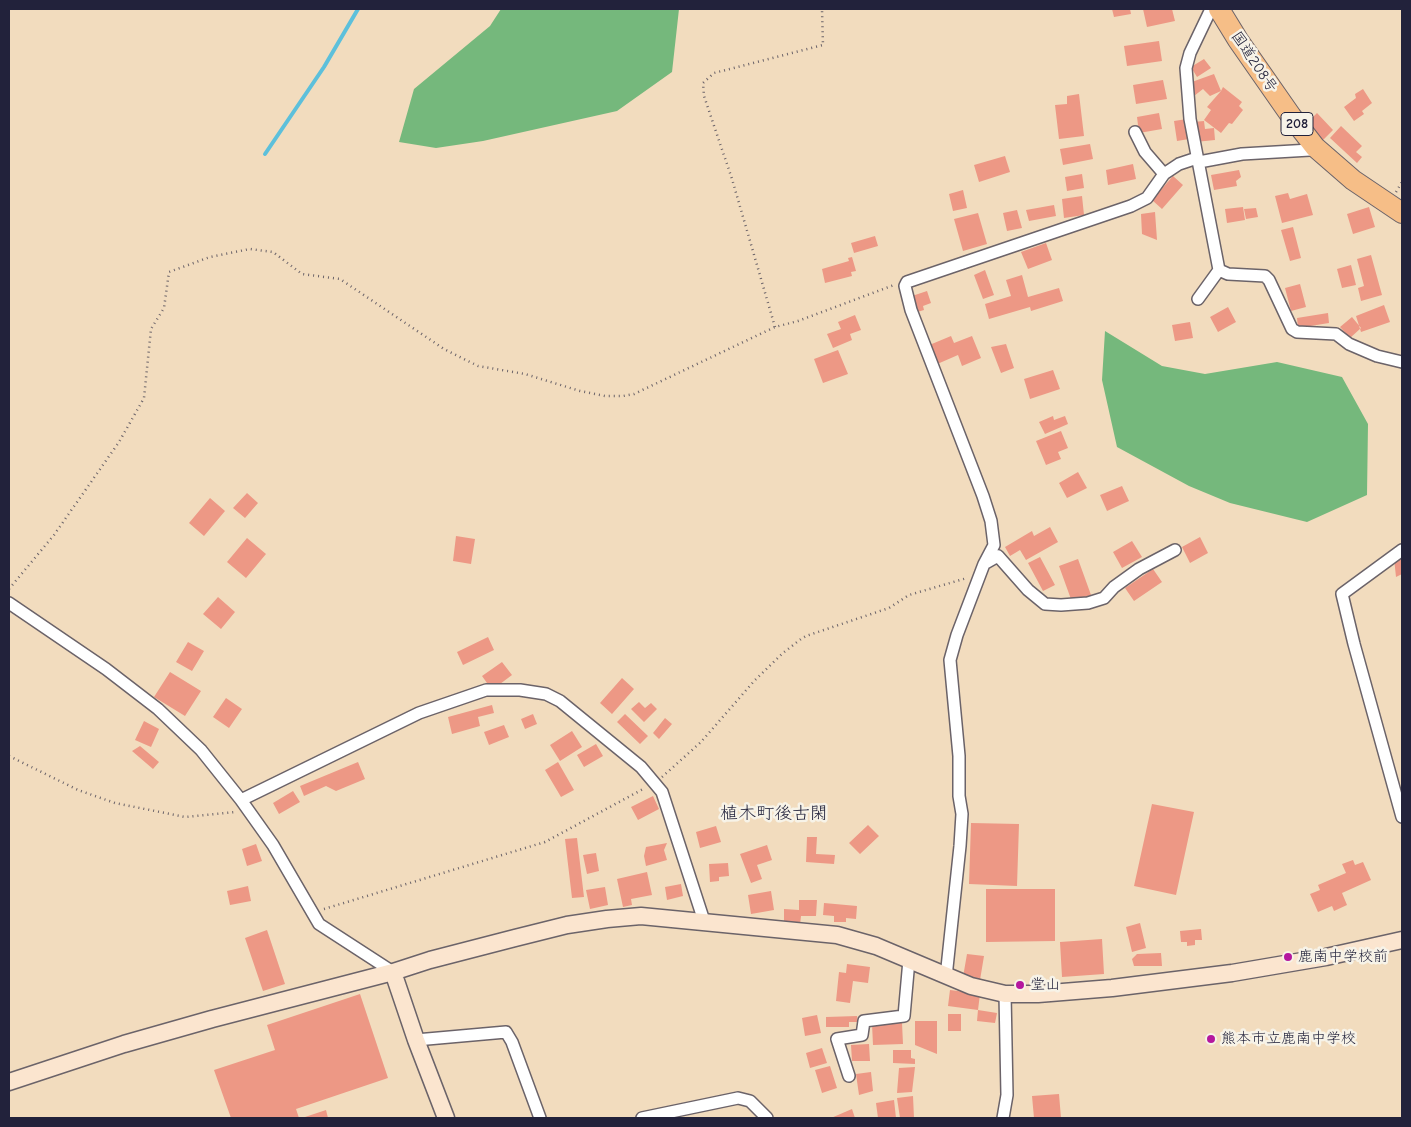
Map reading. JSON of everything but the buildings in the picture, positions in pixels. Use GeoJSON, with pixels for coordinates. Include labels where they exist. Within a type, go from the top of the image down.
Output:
{"type":"FeatureCollection","features":[{"type":"Feature","properties":{"kind":"highway","name":"国道208号"},"geometry":{"type":"LineString","coordinates":[[1219,9],[1238,40],[1315,147],[1352,180],[1402,212]]}},
{"type":"Feature","properties":{"kind":"street"},"geometry":{"type":"LineString","coordinates":[[1198,299],[1219,270],[1190,119],[1186,68],[1190,53],[1211,9]]}},
{"type":"Feature","properties":{"kind":"street"},"geometry":{"type":"LineString","coordinates":[[1135,132],[1145,152],[1164,174]]}},
{"type":"Feature","properties":{"kind":"street"},"geometry":{"type":"LineString","coordinates":[[946,977],[962,814],[959,796],[959,756],[950,660],[957,635],[994,545],[991,521],[911,310],[905,286],[906,282],[1131,206],[1147,198],[1164,174],[1179,164],[1242,154],[1310,150],[1315,147]]}},
{"type":"Feature","properties":{"kind":"street"},"geometry":{"type":"LineString","coordinates":[[1219,270],[1228,274],[1265,276],[1269,280],[1292,329],[1297,332],[1336,334],[1349,344],[1377,356],[1402,362]]}},
{"type":"Feature","properties":{"kind":"street"},"geometry":{"type":"LineString","coordinates":[[983,569],[998,556],[1028,590],[1045,604],[1088,603],[1104,598],[1114,587],[1138,569],[1175,550]]}},
{"type":"Feature","properties":{"kind":"street"},"geometry":{"type":"LineString","coordinates":[[1402,550],[1342,594],[1402,817]]}},
{"type":"Feature","properties":{"kind":"street"},"geometry":{"type":"LineString","coordinates":[[9,603],[106,669],[158,709],[201,750],[241,800],[273,845],[319,924],[394,972],[416,1040],[446,1118]]}},
{"type":"Feature","properties":{"kind":"street"},"geometry":{"type":"LineString","coordinates":[[241,800],[419,713],[486,690],[520,690],[546,694],[560,701],[641,767],[662,792],[674,824],[704,921]]}},
{"type":"Feature","properties":{"kind":"street"},"geometry":{"type":"LineString","coordinates":[[9,1082],[124,1044],[394,972],[430,960],[567,925],[641,916],[837,935],[876,946],[971,986],[1005,994],[1038,994],[1112,988],[1223,974],[1326,958],[1402,940]]}},
{"type":"Feature","properties":{"kind":"street"},"geometry":{"type":"LineString","coordinates":[[849,1076],[836,1039],[862,1035],[864,1021],[904,1016],[909,960]]}},
{"type":"Feature","properties":{"kind":"street"},"geometry":{"type":"LineString","coordinates":[[1003,1118],[1007,1095],[1005,994]]}},
{"type":"Feature","properties":{"kind":"street"},"geometry":{"type":"LineString","coordinates":[[416,1040],[506,1032],[512,1042],[540,1118]]}},
{"type":"Feature","properties":{"kind":"street"},"geometry":{"type":"LineString","coordinates":[[642,1118],[738,1098],[750,1101],[767,1118]]}},
{"type":"Feature","properties":{"kind":"path"},"geometry":{"type":"LineString","coordinates":[[775,328],[732,179],[704,96],[703,83],[714,73],[822,45],[822,9]]}},
{"type":"Feature","properties":{"kind":"path"},"geometry":{"type":"LineString","coordinates":[[9,589],[54,535],[118,442],[144,398],[151,329],[164,308],[169,272],[210,257],[250,249],[273,252],[302,274],[340,279],[444,348],[478,366],[525,374],[580,391],[605,396],[634,394],[775,328],[798,322],[900,282],[905,286]]}},
{"type":"Feature","properties":{"kind":"path"},"geometry":{"type":"LineString","coordinates":[[313,912],[545,842],[654,783],[702,742],[755,680],[783,653],[801,639],[890,608],[909,595],[983,569]]}},
{"type":"Feature","properties":{"kind":"path"},"geometry":{"type":"LineString","coordinates":[[9,756],[78,790],[115,803],[185,817],[248,810]]}},
{"type":"Feature","properties":{"kind":"green space"},"geometry":{"type":"Polygon","coordinates":[[[501,9],[679,9],[672,72],[617,111],[483,141],[436,148],[399,142],[414,89],[490,26],[501,9]]]}},
{"type":"Feature","properties":{"kind":"green space"},"geometry":{"type":"Polygon","coordinates":[[[1105,331],[1162,366],[1205,374],[1277,362],[1342,377],[1368,424],[1367,495],[1307,522],[1230,503],[1189,486],[1117,447],[1102,380],[1105,331]]]}},
{"type":"Feature","properties":{"kind":"waterway"},"geometry":{"type":"LineString","coordinates":[[265,154],[324,67],[358,9]]}},
{"type":"Feature","properties":{"kind":"place","name":"鹿南中学校前"},"geometry":{"type":"Point","coordinates":[1288,957]}},
{"type":"Feature","properties":{"kind":"place","name":"堂山"},"geometry":{"type":"Point","coordinates":[1020,985]}},
{"type":"Feature","properties":{"kind":"place","name":"熊本市立鹿南中学校"},"geometry":{"type":"Point","coordinates":[1211,1039]}},
{"type":"Feature","properties":{"kind":"district","name":"植木町後古閑"},"geometry":{"type":"Point","coordinates":[774,814]}}]}
